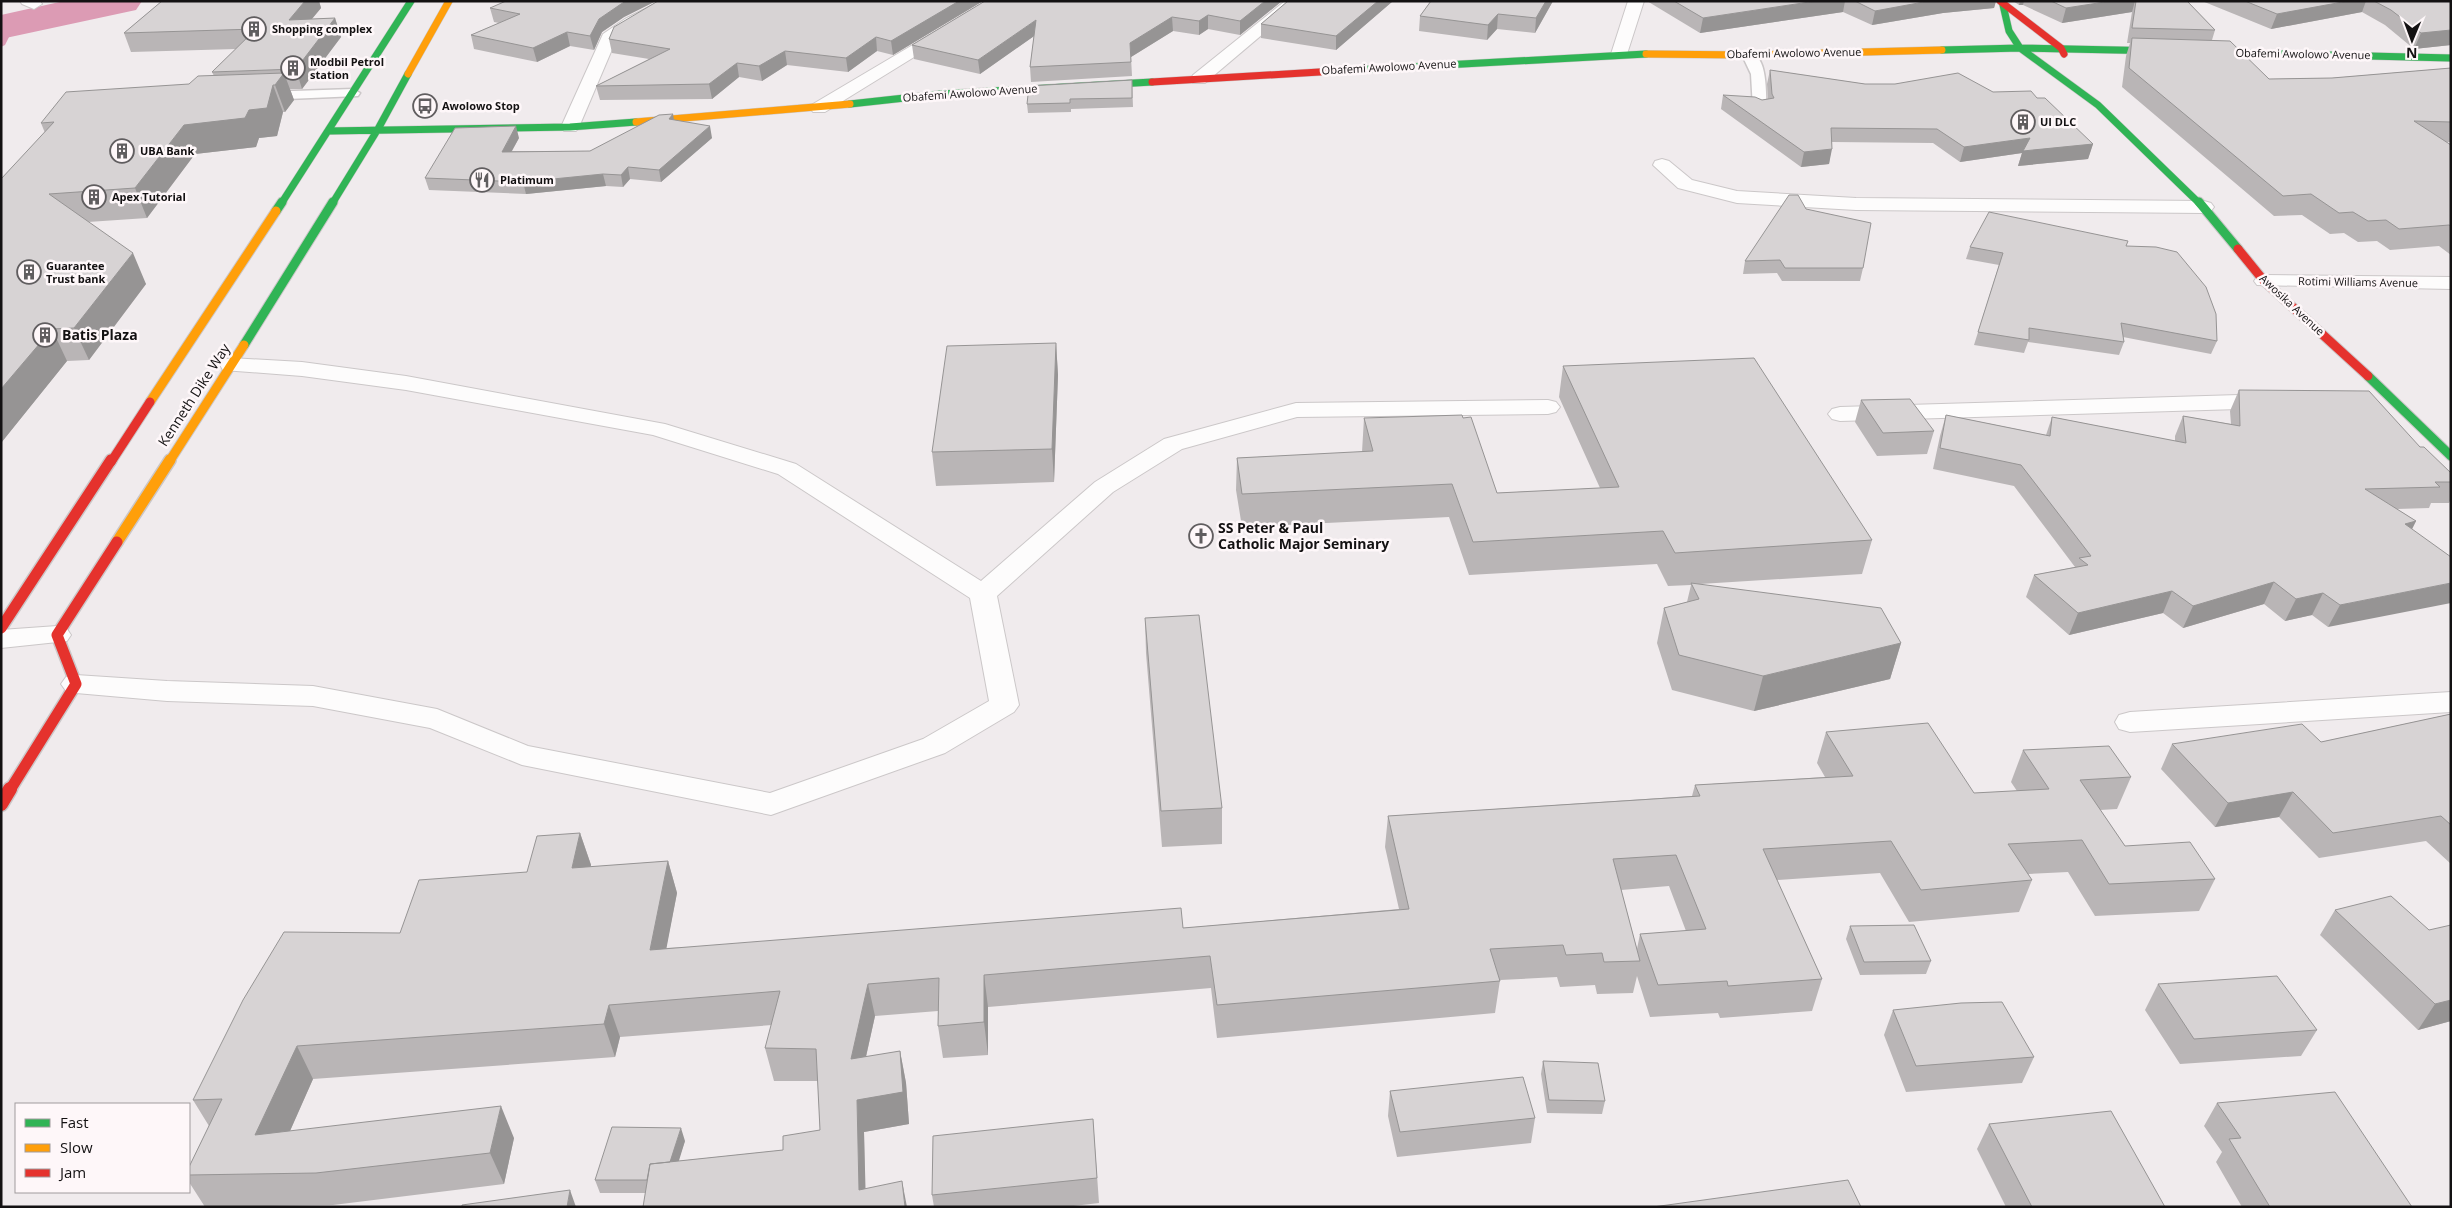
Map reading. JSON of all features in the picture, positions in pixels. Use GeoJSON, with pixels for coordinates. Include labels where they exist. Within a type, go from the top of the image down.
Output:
{"type":"FeatureCollection","features":[{"type":"Feature","properties":{"kind":"main road"},"geometry":{"type":"LineString","coordinates":[[1,628],[329,131],[411,1]]}},
{"type":"Feature","properties":{"kind":"main road","name":"Kenneth Dike Way"},"geometry":{"type":"LineString","coordinates":[[57,635],[230,366],[378,129],[449,1]]}},
{"type":"Feature","properties":{"kind":"main road"},"geometry":{"type":"LineString","coordinates":[[2001,3],[2009,31],[2020,48]]}},
{"type":"Feature","properties":{"kind":"main road"},"geometry":{"type":"LineString","coordinates":[[2001,3],[2061,48]]}},
{"type":"Feature","properties":{"kind":"main road","name":"Obafemi Awolowo Avenue"},"geometry":{"type":"LineString","coordinates":[[329,131],[570,127],[819,108],[941,94],[1403,65],[1619,54],[1748,54],[2020,48],[2174,51]]}},
{"type":"Feature","properties":{"kind":"main road","name":"Awosika Avenue"},"geometry":{"type":"LineString","coordinates":[[2020,48],[2098,105],[2204,207],[2264,281],[2391,397],[2451,456]]}},
{"type":"Feature","properties":{"kind":"main road","name":"Awosika Avenue"},"geometry":{"type":"LineString","coordinates":[[2061,48],[2098,105]]}},
{"type":"Feature","properties":{"kind":"main road","name":"Obafemi Awolowo Avenue"},"geometry":{"type":"LineString","coordinates":[[2193,52],[2451,58]]}},
{"type":"Feature","properties":{"kind":"main road"},"geometry":{"type":"LineString","coordinates":[[1,804],[76,684],[57,635]]}},
{"type":"Feature","properties":{"kind":"street"},"geometry":{"type":"LineString","coordinates":[[570,127],[609,37],[631,22],[673,1]]}},
{"type":"Feature","properties":{"kind":"street"},"geometry":{"type":"LineString","coordinates":[[819,108],[998,1]]}},
{"type":"Feature","properties":{"kind":"street"},"geometry":{"type":"LineString","coordinates":[[1199,79],[1295,1]]}},
{"type":"Feature","properties":{"kind":"street"},"geometry":{"type":"LineString","coordinates":[[1619,54],[1636,1]]}},
{"type":"Feature","properties":{"kind":"street"},"geometry":{"type":"LineString","coordinates":[[1662,165],[1685,184],[1737,196],[1766,199],[1856,204],[2204,207]]}},
{"type":"Feature","properties":{"kind":"street","name":"Rotimi Williams Avenue"},"geometry":{"type":"LineString","coordinates":[[2264,281],[2451,283]]}},
{"type":"Feature","properties":{"kind":"street"},"geometry":{"type":"LineString","coordinates":[[76,684],[167,691],[313,696],[437,719],[522,754],[772,804],[934,746],[1004,706],[983,594],[787,469],[657,429],[406,383],[302,369],[230,366]]}},
{"type":"Feature","properties":{"kind":"street"},"geometry":{"type":"LineString","coordinates":[[2361,398],[2391,397]]}},
{"type":"Feature","properties":{"kind":"street"},"geometry":{"type":"LineString","coordinates":[[1840,414],[2292,400]]}},
{"type":"Feature","properties":{"kind":"street"},"geometry":{"type":"LineString","coordinates":[[983,594],[1104,487],[1173,444],[1296,410],[1548,407]]}},
{"type":"Feature","properties":{"kind":"street"},"geometry":{"type":"LineString","coordinates":[[1,639],[57,635]]}},
{"type":"Feature","properties":{"kind":"street"},"geometry":{"type":"LineString","coordinates":[[2130,722],[2451,702]]}},
{"type":"Feature","properties":{"kind":"lane"},"geometry":{"type":"LineString","coordinates":[[1748,54],[1756,64],[1760,75],[1758,90],[1760,109]]}},
{"type":"Feature","properties":{"kind":"lane"},"geometry":{"type":"LineString","coordinates":[[255,97],[353,92]]}},
{"type":"Feature","properties":{"kind":"building"},"geometry":{"type":"Polygon","coordinates":[[[162,1],[305,1],[289,20],[335,18],[296,69],[212,72],[256,29],[124,33],[162,1]]]}},
{"type":"Feature","properties":{"kind":"building"},"geometry":{"type":"Polygon","coordinates":[[[506,1],[626,1],[599,19],[590,36],[567,32],[533,48],[471,35],[520,14],[490,8],[506,1]]]}},
{"type":"Feature","properties":{"kind":"building"},"geometry":{"type":"Polygon","coordinates":[[[658,1],[959,1],[891,41],[876,37],[846,58],[785,51],[759,66],[737,63],[709,84],[596,86],[670,49],[609,39],[614,27],[658,1]]]}},
{"type":"Feature","properties":{"kind":"building"},"geometry":{"type":"Polygon","coordinates":[[[985,1],[1265,1],[1240,21],[1208,15],[1199,21],[1172,17],[1130,43],[1131,62],[1030,67],[1036,20],[978,60],[912,45],[985,1]]]}},
{"type":"Feature","properties":{"kind":"building"},"geometry":{"type":"Polygon","coordinates":[[[1288,1],[1378,1],[1336,36],[1261,24],[1288,1]]]}},
{"type":"Feature","properties":{"kind":"building"},"geometry":{"type":"Polygon","coordinates":[[[1431,1],[1546,1],[1536,18],[1498,14],[1488,25],[1420,16],[1431,1]]]}},
{"type":"Feature","properties":{"kind":"building"},"geometry":{"type":"Polygon","coordinates":[[[1674,1],[1816,1],[1703,18],[1674,1]]]}},
{"type":"Feature","properties":{"kind":"building"},"geometry":{"type":"Polygon","coordinates":[[[1855,1],[1929,1],[1875,11],[1855,1]]]}},
{"type":"Feature","properties":{"kind":"building"},"geometry":{"type":"Polygon","coordinates":[[[2051,1],[2111,1],[2066,8],[2051,1]]]}},
{"type":"Feature","properties":{"kind":"building"},"geometry":{"type":"Polygon","coordinates":[[[2136,1],[2187,1],[2215,30],[2132,28],[2136,1]]]}},
{"type":"Feature","properties":{"kind":"building"},"geometry":{"type":"Polygon","coordinates":[[[2245,1],[2348,1],[2277,14],[2245,1]]]}},
{"type":"Feature","properties":{"kind":"building"},"geometry":{"type":"Polygon","coordinates":[[[2374,1],[2451,1],[2451,30],[2421,33],[2391,10],[2374,1]]]}},
{"type":"Feature","properties":{"kind":"building"},"geometry":{"type":"Polygon","coordinates":[[[2132,38],[2230,41],[2269,79],[2332,78],[2451,68],[2451,122],[2414,121],[2451,145],[2451,226],[2399,229],[2386,220],[2368,221],[2353,212],[2339,213],[2311,194],[2283,196],[2129,68],[2132,38]]]}},
{"type":"Feature","properties":{"kind":"building"},"geometry":{"type":"Polygon","coordinates":[[[1770,70],[1865,84],[1895,84],[1958,73],[1993,92],[2031,91],[2037,98],[2045,98],[2093,144],[2023,151],[2030,138],[1964,147],[1937,129],[1831,128],[1832,149],[1804,152],[1723,95],[1755,97],[1762,100],[1774,98],[1770,70]]]}},
{"type":"Feature","properties":{"kind":"building"},"geometry":{"type":"Polygon","coordinates":[[[284,73],[273,85],[267,108],[249,110],[245,118],[184,125],[135,188],[49,194],[133,253],[74,328],[52,329],[1,389],[1,179],[54,122],[41,123],[66,92],[189,84],[198,76],[284,73]]]}},
{"type":"Feature","properties":{"kind":"building"},"geometry":{"type":"Polygon","coordinates":[[[1132,80],[1132,98],[1070,99],[1070,103],[1027,104],[1029,86],[1132,80]]]}},
{"type":"Feature","properties":{"kind":"building"},"geometry":{"type":"Polygon","coordinates":[[[673,114],[669,119],[710,126],[659,170],[628,167],[621,175],[603,174],[523,182],[425,178],[455,128],[516,126],[502,152],[590,151],[659,115],[673,114]]]}},
{"type":"Feature","properties":{"kind":"building"},"geometry":{"type":"Polygon","coordinates":[[[1789,195],[1798,195],[1806,209],[1871,223],[1863,268],[1785,268],[1780,260],[1745,261],[1789,195]]]}},
{"type":"Feature","properties":{"kind":"building"},"geometry":{"type":"Polygon","coordinates":[[[1989,212],[2128,241],[2126,246],[2156,247],[2177,252],[2206,287],[2216,314],[2217,341],[2121,323],[2124,342],[2029,328],[2029,340],[1978,332],[2003,253],[1970,247],[1989,212]]]}},
{"type":"Feature","properties":{"kind":"building"},"geometry":{"type":"Polygon","coordinates":[[[1056,343],[1052,449],[932,452],[947,346],[1056,343]]]}},
{"type":"Feature","properties":{"kind":"building"},"geometry":{"type":"Polygon","coordinates":[[[1754,358],[1872,540],[1675,553],[1663,531],[1473,542],[1452,484],[1242,494],[1237,458],[1373,451],[1364,418],[1462,415],[1463,418],[1471,417],[1497,493],[1619,487],[1563,366],[1754,358]]]}},
{"type":"Feature","properties":{"kind":"building"},"geometry":{"type":"Polygon","coordinates":[[[2239,390],[2369,391],[2420,447],[2424,447],[2451,473],[2451,482],[2435,482],[2440,487],[2365,489],[2416,521],[2405,524],[2451,557],[2451,583],[2340,605],[2323,593],[2296,599],[2274,582],[2193,606],[2172,591],[2078,613],[2034,575],[2088,565],[2079,558],[2091,556],[2021,465],[1940,448],[1946,415],[2050,436],[2052,417],[2186,443],[2183,416],[2240,426],[2239,390]]]}},
{"type":"Feature","properties":{"kind":"building"},"geometry":{"type":"Polygon","coordinates":[[[1910,399],[1934,431],[1883,433],[1861,400],[1910,399]]]}},
{"type":"Feature","properties":{"kind":"building"},"geometry":{"type":"Polygon","coordinates":[[[1691,583],[1881,608],[1901,643],[1763,676],[1679,655],[1664,608],[1699,599],[1691,583]]]}},
{"type":"Feature","properties":{"kind":"building"},"geometry":{"type":"Polygon","coordinates":[[[1199,615],[1222,808],[1161,811],[1145,618],[1199,615]]]}},
{"type":"Feature","properties":{"kind":"building"},"geometry":{"type":"Polygon","coordinates":[[[2451,714],[2451,825],[2441,816],[2333,833],[2293,792],[2228,803],[2172,744],[2302,724],[2321,742],[2451,714]]]}},
{"type":"Feature","properties":{"kind":"building"},"geometry":{"type":"Polygon","coordinates":[[[1928,723],[1974,793],[2049,789],[2023,750],[2109,746],[2131,777],[2080,780],[2125,846],[2190,842],[2215,879],[2109,884],[2082,840],[2008,844],[2032,880],[1921,890],[1891,841],[1763,849],[1822,979],[1728,986],[1727,981],[1658,985],[1640,934],[1706,929],[1676,855],[1613,859],[1640,961],[1604,962],[1602,953],[1566,955],[1563,945],[1490,949],[1500,981],[1217,1005],[1210,956],[984,975],[984,1022],[938,1026],[939,978],[868,984],[851,1059],[900,1051],[903,1092],[857,1100],[859,1190],[902,1181],[905,1207],[643,1207],[650,1164],[783,1150],[783,1136],[820,1130],[816,1049],[765,1048],[780,991],[609,1005],[604,1024],[297,1046],[255,1135],[501,1106],[490,1153],[316,1173],[190,1175],[190,1165],[222,1099],[193,1100],[243,1000],[284,932],[400,933],[419,880],[527,872],[537,836],[580,833],[572,868],[668,861],[650,950],[1181,908],[1183,928],[1409,909],[1388,816],[1700,796],[1695,785],[1853,776],[1826,732],[1928,723]]]}},
{"type":"Feature","properties":{"kind":"building"},"geometry":{"type":"Polygon","coordinates":[[[2391,896],[2429,930],[2451,925],[2451,1000],[2435,1004],[2335,910],[2391,896]]]}},
{"type":"Feature","properties":{"kind":"building"},"geometry":{"type":"Polygon","coordinates":[[[1914,925],[1931,961],[1864,962],[1850,926],[1914,925]]]}},
{"type":"Feature","properties":{"kind":"building"},"geometry":{"type":"Polygon","coordinates":[[[2277,976],[2317,1030],[2194,1039],[2158,984],[2277,976]]]}},
{"type":"Feature","properties":{"kind":"building"},"geometry":{"type":"Polygon","coordinates":[[[2002,1002],[2034,1057],[1916,1066],[1893,1010],[1961,1003],[2002,1002]]]}},
{"type":"Feature","properties":{"kind":"building"},"geometry":{"type":"Polygon","coordinates":[[[1543,1061],[1598,1063],[1605,1101],[1549,1100],[1543,1061]]]}},
{"type":"Feature","properties":{"kind":"building"},"geometry":{"type":"Polygon","coordinates":[[[1523,1077],[1535,1118],[1400,1132],[1390,1091],[1523,1077]]]}},
{"type":"Feature","properties":{"kind":"building"},"geometry":{"type":"Polygon","coordinates":[[[2335,1092],[2412,1207],[2270,1207],[2229,1139],[2241,1138],[2217,1103],[2335,1092]]]}},
{"type":"Feature","properties":{"kind":"building"},"geometry":{"type":"Polygon","coordinates":[[[2111,1111],[2165,1207],[2032,1207],[1989,1124],[2111,1111]]]}},
{"type":"Feature","properties":{"kind":"building"},"geometry":{"type":"Polygon","coordinates":[[[1093,1119],[1097,1178],[932,1195],[933,1136],[1093,1119]]]}},
{"type":"Feature","properties":{"kind":"building"},"geometry":{"type":"Polygon","coordinates":[[[612,1127],[681,1128],[670,1162],[650,1164],[647,1180],[595,1180],[612,1127]]]}},
{"type":"Feature","properties":{"kind":"building"},"geometry":{"type":"Polygon","coordinates":[[[1848,1180],[1861,1207],[1653,1207],[1848,1180]]]}},
{"type":"Feature","properties":{"kind":"building"},"geometry":{"type":"Polygon","coordinates":[[[570,1190],[567,1207],[462,1207],[462,1205],[570,1190]]]}},
{"type":"Feature","properties":{"kind":"waterway"},"geometry":{"type":"LineString","coordinates":[[1,27],[122,1]]}},
{"type":"Feature","properties":{"kind":"waterway"},"geometry":{"type":"LineString","coordinates":[[1,45],[11,25]]}},
{"type":"Feature","properties":{"kind":"traffic: fast"},"geometry":{"type":"LineString","coordinates":[[276,211],[411,1]]}},
{"type":"Feature","properties":{"kind":"traffic: fast"},"geometry":{"type":"LineString","coordinates":[[2003,5],[2009,31],[2020,48],[2098,105],[2204,207],[2238,249]]}},
{"type":"Feature","properties":{"kind":"traffic: fast"},"geometry":{"type":"LineString","coordinates":[[1942,50],[2020,48],[2164,51]]}},
{"type":"Feature","properties":{"kind":"traffic: fast"},"geometry":{"type":"LineString","coordinates":[[2205,52],[2451,58]]}},
{"type":"Feature","properties":{"kind":"traffic: fast"},"geometry":{"type":"LineString","coordinates":[[1336,71],[1646,54]]}},
{"type":"Feature","properties":{"kind":"traffic: fast"},"geometry":{"type":"LineString","coordinates":[[244,345],[378,129],[408,74]]}},
{"type":"Feature","properties":{"kind":"traffic: fast"},"geometry":{"type":"LineString","coordinates":[[850,104],[941,94],[1152,82]]}},
{"type":"Feature","properties":{"kind":"traffic: fast"},"geometry":{"type":"LineString","coordinates":[[329,131],[570,127],[636,122]]}},
{"type":"Feature","properties":{"kind":"traffic: fast"},"geometry":{"type":"LineString","coordinates":[[2368,376],[2451,456]]}},
{"type":"Feature","properties":{"kind":"traffic: slow"},"geometry":{"type":"LineString","coordinates":[[408,74],[449,1]]}},
{"type":"Feature","properties":{"kind":"traffic: slow"},"geometry":{"type":"LineString","coordinates":[[1646,54],[1748,55],[1942,50]]}},
{"type":"Feature","properties":{"kind":"traffic: slow"},"geometry":{"type":"LineString","coordinates":[[636,122],[850,104]]}},
{"type":"Feature","properties":{"kind":"traffic: slow"},"geometry":{"type":"LineString","coordinates":[[150,402],[276,211]]}},
{"type":"Feature","properties":{"kind":"traffic: slow"},"geometry":{"type":"LineString","coordinates":[[117,542],[244,345]]}},
{"type":"Feature","properties":{"kind":"traffic: jam"},"geometry":{"type":"LineString","coordinates":[[2000,1],[2061,48],[2064,54]]}},
{"type":"Feature","properties":{"kind":"traffic: jam"},"geometry":{"type":"LineString","coordinates":[[1152,82],[1336,71]]}},
{"type":"Feature","properties":{"kind":"traffic: jam"},"geometry":{"type":"LineString","coordinates":[[2238,249],[2264,281],[2368,376]]}},
{"type":"Feature","properties":{"kind":"traffic: jam"},"geometry":{"type":"LineString","coordinates":[[1,628],[150,402]]}},
{"type":"Feature","properties":{"kind":"traffic: jam"},"geometry":{"type":"LineString","coordinates":[[1,804],[76,684],[57,635],[117,542]]}},
{"type":"Feature","properties":{"kind":"place","name":"Shopping complex"},"geometry":{"type":"Point","coordinates":[254,29]}},
{"type":"Feature","properties":{"kind":"place","name":"Modbil Petrol station"},"geometry":{"type":"Point","coordinates":[293,68]}},
{"type":"Feature","properties":{"kind":"place","name":"Awolowo Stop"},"geometry":{"type":"Point","coordinates":[425,106]}},
{"type":"Feature","properties":{"kind":"place","name":"UI DLC"},"geometry":{"type":"Point","coordinates":[2023,122]}},
{"type":"Feature","properties":{"kind":"place","name":"UBA Bank"},"geometry":{"type":"Point","coordinates":[122,151]}},
{"type":"Feature","properties":{"kind":"place","name":"Platimum"},"geometry":{"type":"Point","coordinates":[482,180]}},
{"type":"Feature","properties":{"kind":"place","name":"Apex Tutorial"},"geometry":{"type":"Point","coordinates":[94,197]}},
{"type":"Feature","properties":{"kind":"place","name":"Guarantee Trust bank"},"geometry":{"type":"Point","coordinates":[29,272]}},
{"type":"Feature","properties":{"kind":"place","name":"Batis Plaza"},"geometry":{"type":"Point","coordinates":[45,335]}},
{"type":"Feature","properties":{"kind":"place","name":"SS Peter & Paul Catholic Major Seminary"},"geometry":{"type":"Point","coordinates":[1201,536]}}]}
